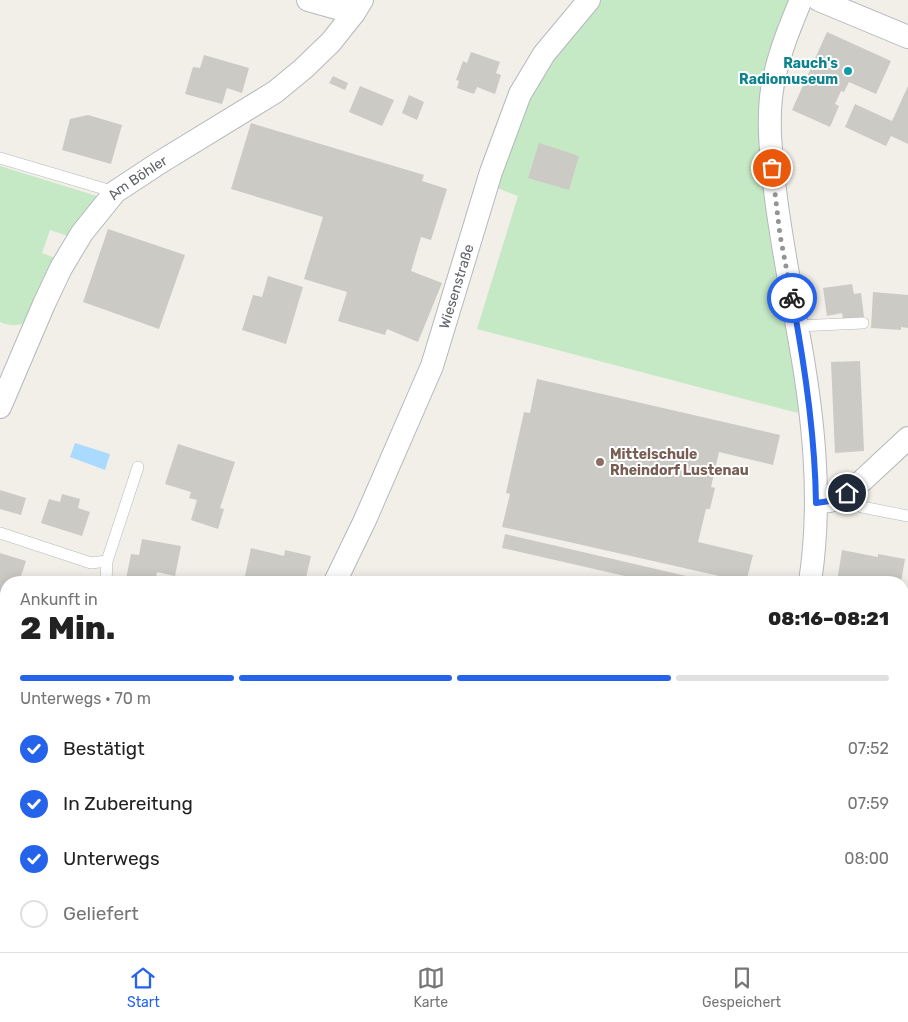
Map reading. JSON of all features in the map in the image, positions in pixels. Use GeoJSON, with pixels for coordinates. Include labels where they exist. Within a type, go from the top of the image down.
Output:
{"type":"FeatureCollection","features":[{"type":"Feature","properties":{"kind":"street","name":"Am Böhler"},"geometry":{"type":"LineString","coordinates":[[0,407],[61,268],[82,233],[115,192],[159,162],[274,92],[303,69],[331,42],[358,7],[308,0]]}},
{"type":"Feature","properties":{"kind":"street","name":"Wiesenstraße"},"geometry":{"type":"LineString","coordinates":[[338,576],[365,520],[432,366],[489,178],[520,94],[544,54],[589,0]]}},
{"type":"Feature","properties":{"kind":"street"},"geometry":{"type":"LineString","coordinates":[[801,0],[779,58],[772,97],[770,149],[780,235],[798,326],[812,422],[816,465],[816,503],[810,576]]}},
{"type":"Feature","properties":{"kind":"street"},"geometry":{"type":"LineString","coordinates":[[819,0],[907,34]]}},
{"type":"Feature","properties":{"kind":"street"},"geometry":{"type":"LineString","coordinates":[[816,503],[830,501],[847,493],[908,438]]}},
{"type":"Feature","properties":{"kind":"lane"},"geometry":{"type":"LineString","coordinates":[[0,158],[115,192]]}},
{"type":"Feature","properties":{"kind":"lane"},"geometry":{"type":"LineString","coordinates":[[798,326],[863,323]]}},
{"type":"Feature","properties":{"kind":"lane"},"geometry":{"type":"LineString","coordinates":[[106,576],[107,561],[138,467]]}},
{"type":"Feature","properties":{"kind":"lane"},"geometry":{"type":"LineString","coordinates":[[847,493],[862,507],[908,516]]}},
{"type":"Feature","properties":{"kind":"lane"},"geometry":{"type":"LineString","coordinates":[[0,533],[91,563],[107,561]]}},
{"type":"Feature","properties":{"kind":"green space"},"geometry":{"type":"Polygon","coordinates":[[[589,0],[802,0],[771,97],[811,415],[477,329],[518,196],[487,184],[508,126],[589,0]]]}},
{"type":"Feature","properties":{"kind":"green space"},"geometry":{"type":"Polygon","coordinates":[[[0,166],[100,197],[68,236],[50,230],[42,253],[58,259],[25,323],[15,325],[0,322],[0,166]]]}},
{"type":"Feature","properties":{"kind":"water"},"geometry":{"type":"Polygon","coordinates":[[[75,443],[110,454],[105,470],[70,457],[75,443]]]}},
{"type":"Feature","properties":{"kind":"building","name":"Rauch's Radiomuseum"},"geometry":{"type":"Polygon","coordinates":[[[827,32],[891,61],[876,94],[849,82],[844,92],[841,91],[835,104],[839,106],[830,127],[792,110],[827,32]]]}},
{"type":"Feature","properties":{"kind":"building"},"geometry":{"type":"Polygon","coordinates":[[[471,52],[500,62],[496,73],[501,75],[495,94],[477,87],[474,94],[457,88],[459,81],[456,80],[463,61],[467,63],[471,52]]]}},
{"type":"Feature","properties":{"kind":"building"},"geometry":{"type":"Polygon","coordinates":[[[204,55],[249,68],[242,93],[227,88],[222,104],[185,94],[193,67],[200,68],[204,55]]]}},
{"type":"Feature","properties":{"kind":"building"},"geometry":{"type":"Polygon","coordinates":[[[333,76],[348,83],[345,90],[329,83],[333,76]]]}},
{"type":"Feature","properties":{"kind":"building"},"geometry":{"type":"Polygon","coordinates":[[[360,86],[394,100],[382,126],[349,112],[360,86]]]}},
{"type":"Feature","properties":{"kind":"building"},"geometry":{"type":"Polygon","coordinates":[[[908,86],[908,144],[891,136],[886,146],[845,127],[855,104],[892,121],[908,86]]]}},
{"type":"Feature","properties":{"kind":"building"},"geometry":{"type":"Polygon","coordinates":[[[409,95],[424,102],[417,120],[402,113],[409,95]]]}},
{"type":"Feature","properties":{"kind":"building"},"geometry":{"type":"Polygon","coordinates":[[[88,115],[122,125],[111,164],[62,150],[70,119],[88,115]]]}},
{"type":"Feature","properties":{"kind":"building"},"geometry":{"type":"Polygon","coordinates":[[[251,123],[424,175],[422,181],[447,189],[431,240],[421,237],[411,271],[442,283],[418,342],[387,329],[385,335],[338,321],[347,292],[304,279],[323,217],[231,189],[251,123]]]}},
{"type":"Feature","properties":{"kind":"building"},"geometry":{"type":"Polygon","coordinates":[[[539,143],[579,156],[569,190],[528,178],[539,143]]]}},
{"type":"Feature","properties":{"kind":"building"},"geometry":{"type":"Polygon","coordinates":[[[108,229],[185,255],[159,329],[83,302],[108,229]]]}},
{"type":"Feature","properties":{"kind":"building"},"geometry":{"type":"Polygon","coordinates":[[[268,276],[303,287],[286,344],[242,330],[253,295],[262,297],[268,276]]]}},
{"type":"Feature","properties":{"kind":"building"},"geometry":{"type":"Polygon","coordinates":[[[852,284],[854,294],[861,293],[864,317],[843,319],[842,313],[827,316],[823,288],[852,284]]]}},
{"type":"Feature","properties":{"kind":"building"},"geometry":{"type":"Polygon","coordinates":[[[873,292],[908,295],[908,328],[901,327],[901,330],[871,328],[873,292]]]}},
{"type":"Feature","properties":{"kind":"building"},"geometry":{"type":"Polygon","coordinates":[[[860,361],[864,451],[835,453],[831,362],[860,361]]]}},
{"type":"Feature","properties":{"kind":"building"},"geometry":{"type":"Polygon","coordinates":[[[537,379],[780,435],[773,465],[719,452],[711,487],[715,488],[710,509],[706,509],[698,542],[753,555],[748,576],[719,576],[502,527],[510,494],[506,493],[524,412],[530,413],[537,379]]]}},
{"type":"Feature","properties":{"kind":"building"},"geometry":{"type":"Polygon","coordinates":[[[178,444],[235,462],[220,508],[224,509],[218,529],[191,520],[197,500],[189,498],[191,492],[165,484],[178,444]]]}},
{"type":"Feature","properties":{"kind":"building"},"geometry":{"type":"Polygon","coordinates":[[[0,490],[26,498],[21,515],[0,509],[0,490]]]}},
{"type":"Feature","properties":{"kind":"building"},"geometry":{"type":"Polygon","coordinates":[[[62,494],[80,499],[78,508],[90,512],[82,536],[41,523],[49,499],[60,502],[62,494]]]}},
{"type":"Feature","properties":{"kind":"building"},"geometry":{"type":"Polygon","coordinates":[[[505,534],[686,576],[625,576],[502,548],[505,534]]]}},
{"type":"Feature","properties":{"kind":"building"},"geometry":{"type":"Polygon","coordinates":[[[142,539],[181,546],[175,576],[157,572],[156,576],[127,576],[131,554],[139,555],[142,539]]]}},
{"type":"Feature","properties":{"kind":"building"},"geometry":{"type":"Polygon","coordinates":[[[251,548],[284,556],[285,550],[311,556],[306,576],[245,576],[251,548]]]}},
{"type":"Feature","properties":{"kind":"building"},"geometry":{"type":"Polygon","coordinates":[[[842,550],[878,557],[878,554],[905,559],[902,576],[838,576],[842,550]]]}},
{"type":"Feature","properties":{"kind":"building"},"geometry":{"type":"Polygon","coordinates":[[[0,553],[26,561],[21,576],[0,576],[0,553]]]}},
{"type":"Feature","properties":{"kind":"way so far"},"geometry":{"type":"LineString","coordinates":[[772,168],[780,235],[792,298]]}},
{"type":"Feature","properties":{"kind":"place","name":"Rauch's Radiomuseum"},"geometry":{"type":"Point","coordinates":[848,71]}},
{"type":"Feature","properties":{"kind":"place","name":"Mittelschule Rheindorf Lustenau"},"geometry":{"type":"Point","coordinates":[600,462]}},
{"type":"Feature","properties":{"kind":"route"},"geometry":{"type":"LineString","coordinates":[[792,298],[812,422],[816,465],[816,503],[830,501],[847,493]]}}]}
